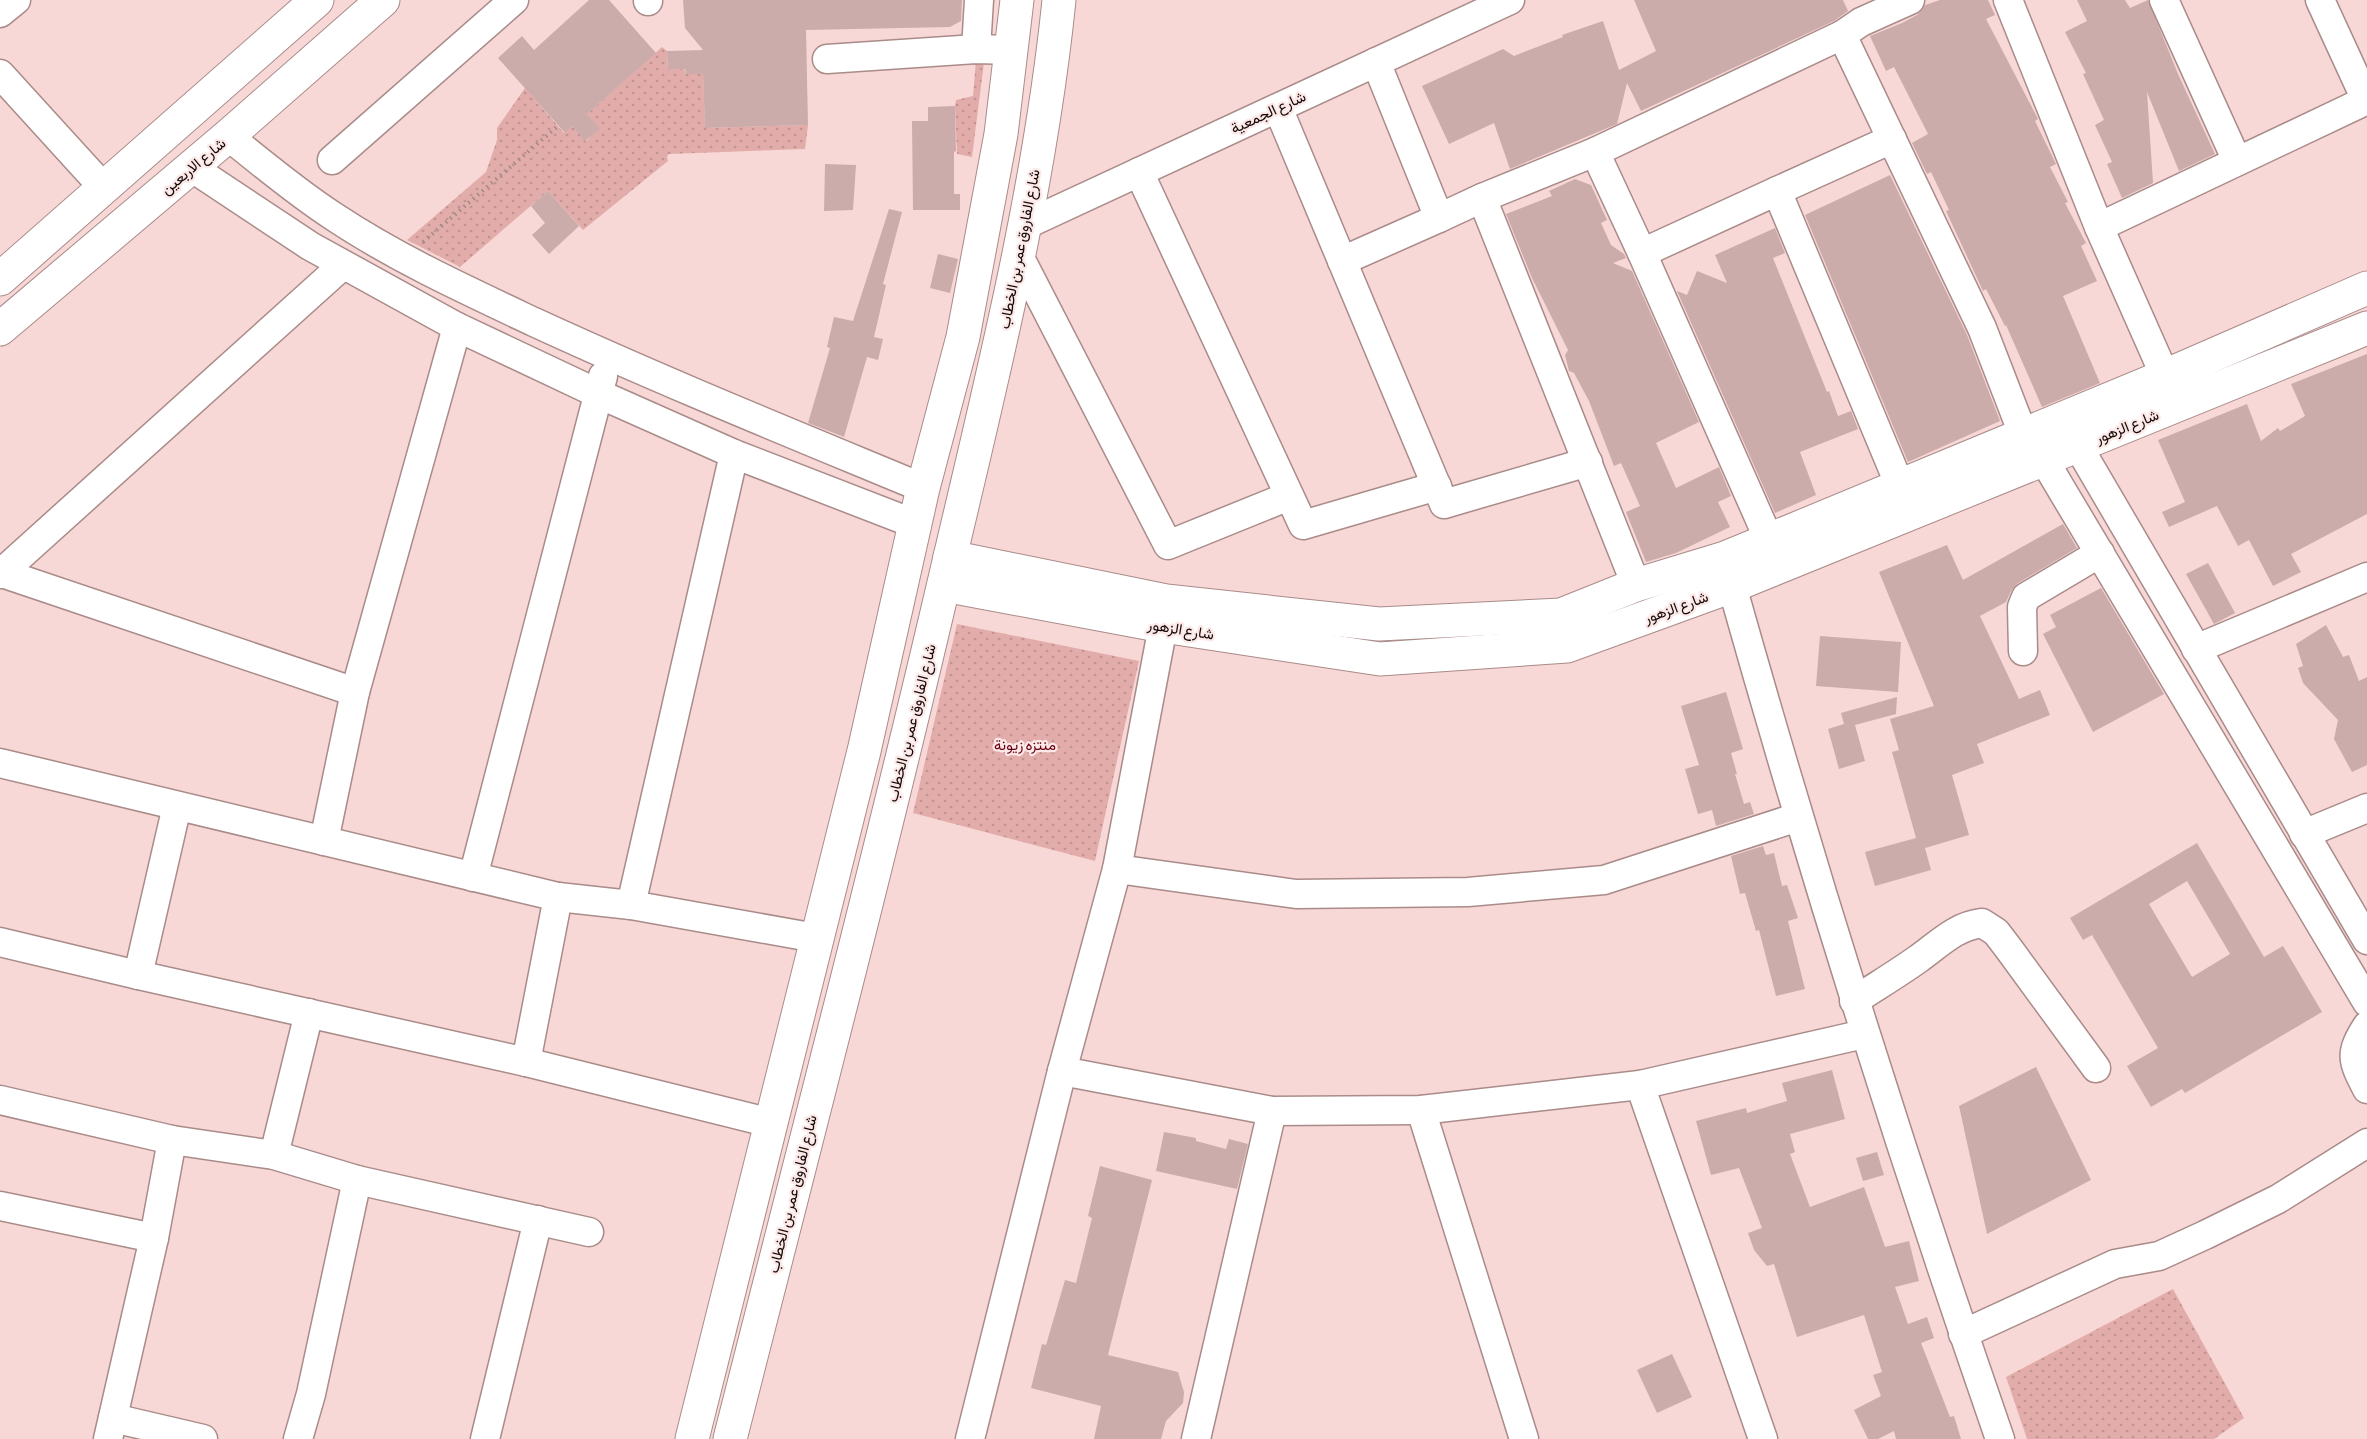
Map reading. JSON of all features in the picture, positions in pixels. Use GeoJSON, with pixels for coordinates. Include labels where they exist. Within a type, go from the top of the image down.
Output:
{"type":"FeatureCollection","features":[{"type":"Feature","properties":{"kind":"main road"},"geometry":{"type":"LineString","coordinates":[[0,279],[317,0]]}},
{"type":"Feature","properties":{"kind":"main road","name":"شارع الاربعين"},"geometry":{"type":"LineString","coordinates":[[0,329],[228,136],[383,0]]}},
{"type":"Feature","properties":{"kind":"main road"},"geometry":{"type":"LineString","coordinates":[[692,1439],[864,751],[922,488],[968,314],[1001,134],[1017,0]]}},
{"type":"Feature","properties":{"kind":"main road","name":"شارع الفاروق عمر بن الخطاب"},"geometry":{"type":"LineString","coordinates":[[730,1439],[899,773],[947,571],[1022,241],[1048,99],[1060,1]]}},
{"type":"Feature","properties":{"kind":"main road","name":"شارع الزهور"},"geometry":{"type":"LineString","coordinates":[[947,571],[1166,601],[1379,624],[1562,615],[1636,585],[1725,558],[2165,376],[2367,288]]}},
{"type":"Feature","properties":{"kind":"main road","name":"شارع الزهور"},"geometry":{"type":"LineString","coordinates":[[947,571],[1163,626],[1380,659],[1567,646],[1732,586],[2367,328]]}},
{"type":"Feature","properties":{"kind":"main road"},"geometry":{"type":"LineString","coordinates":[[1379,624],[1380,659]]}},
{"type":"Feature","properties":{"kind":"street"},"geometry":{"type":"LineString","coordinates":[[0,13],[16,0]]}},
{"type":"Feature","properties":{"kind":"street"},"geometry":{"type":"LineString","coordinates":[[976,49],[979,0]]}},
{"type":"Feature","properties":{"kind":"street","name":"شارع الجمعية"},"geometry":{"type":"LineString","coordinates":[[1022,241],[1139,172],[1510,0]]}},
{"type":"Feature","properties":{"kind":"street"},"geometry":{"type":"LineString","coordinates":[[1342,261],[1482,198],[1595,152],[1842,35],[1861,22],[1910,0]]}},
{"type":"Feature","properties":{"kind":"street"},"geometry":{"type":"LineString","coordinates":[[2008,0],[2099,227],[2165,376]]}},
{"type":"Feature","properties":{"kind":"street"},"geometry":{"type":"LineString","coordinates":[[2164,0],[2237,161]]}},
{"type":"Feature","properties":{"kind":"street"},"geometry":{"type":"LineString","coordinates":[[2099,227],[2366,100],[2320,0]]}},
{"type":"Feature","properties":{"kind":"street"},"geometry":{"type":"LineString","coordinates":[[332,160],[505,3]]}},
{"type":"Feature","properties":{"kind":"street"},"geometry":{"type":"LineString","coordinates":[[1842,35],[1982,328],[2023,434]]}},
{"type":"Feature","properties":{"kind":"street"},"geometry":{"type":"LineString","coordinates":[[826,59],[976,49],[1011,50]]}},
{"type":"Feature","properties":{"kind":"street"},"geometry":{"type":"LineString","coordinates":[[1376,62],[1440,218]]}},
{"type":"Feature","properties":{"kind":"street"},"geometry":{"type":"LineString","coordinates":[[0,74],[103,187]]}},
{"type":"Feature","properties":{"kind":"street"},"geometry":{"type":"LineString","coordinates":[[1278,108],[1444,504],[1588,462]]}},
{"type":"Feature","properties":{"kind":"street"},"geometry":{"type":"LineString","coordinates":[[228,136],[302,195],[352,228],[468,291],[608,357],[922,488]]}},
{"type":"Feature","properties":{"kind":"street"},"geometry":{"type":"LineString","coordinates":[[1642,252],[1892,139]]}},
{"type":"Feature","properties":{"kind":"street"},"geometry":{"type":"LineString","coordinates":[[1595,152],[1642,252],[1769,540]]}},
{"type":"Feature","properties":{"kind":"street"},"geometry":{"type":"LineString","coordinates":[[191,167],[280,228],[457,327],[734,454],[915,524]]}},
{"type":"Feature","properties":{"kind":"street"},"geometry":{"type":"LineString","coordinates":[[1139,172],[1303,525],[1437,486]]}},
{"type":"Feature","properties":{"kind":"street"},"geometry":{"type":"LineString","coordinates":[[1776,190],[1900,486]]}},
{"type":"Feature","properties":{"kind":"street"},"geometry":{"type":"LineString","coordinates":[[1482,198],[1636,585]]}},
{"type":"Feature","properties":{"kind":"street"},"geometry":{"type":"LineString","coordinates":[[1022,241],[1168,545],[1289,496]]}},
{"type":"Feature","properties":{"kind":"street"},"geometry":{"type":"LineString","coordinates":[[343,265],[1,574],[355,692]]}},
{"type":"Feature","properties":{"kind":"street"},"geometry":{"type":"LineString","coordinates":[[324,841],[355,692],[457,327]]}},
{"type":"Feature","properties":{"kind":"street"},"geometry":{"type":"LineString","coordinates":[[473,877],[608,357]]}},
{"type":"Feature","properties":{"kind":"street"},"geometry":{"type":"LineString","coordinates":[[2078,446],[2367,940]]}},
{"type":"Feature","properties":{"kind":"street"},"geometry":{"type":"LineString","coordinates":[[631,905],[734,454]]}},
{"type":"Feature","properties":{"kind":"street"},"geometry":{"type":"LineString","coordinates":[[2044,460],[2367,1002]]}},
{"type":"Feature","properties":{"kind":"street"},"geometry":{"type":"LineString","coordinates":[[2023,651],[2022,608],[2026,597],[2100,553]]}},
{"type":"Feature","properties":{"kind":"street"},"geometry":{"type":"LineString","coordinates":[[2196,649],[2367,576]]}},
{"type":"Feature","properties":{"kind":"street"},"geometry":{"type":"LineString","coordinates":[[1732,586],[1798,817],[1864,1034],[2000,1439]]}},
{"type":"Feature","properties":{"kind":"street"},"geometry":{"type":"LineString","coordinates":[[970,1439],[1062,1071],[1117,869],[1163,626]]}},
{"type":"Feature","properties":{"kind":"street"},"geometry":{"type":"LineString","coordinates":[[0,763],[558,897],[631,905],[816,938]]}},
{"type":"Feature","properties":{"kind":"street"},"geometry":{"type":"LineString","coordinates":[[138,975],[177,806]]}},
{"type":"Feature","properties":{"kind":"street"},"geometry":{"type":"LineString","coordinates":[[2304,834],[2367,808]]}},
{"type":"Feature","properties":{"kind":"street"},"geometry":{"type":"LineString","coordinates":[[1117,869],[1296,894],[1468,892],[1604,880],[1798,817]]}},
{"type":"Feature","properties":{"kind":"street"},"geometry":{"type":"LineString","coordinates":[[526,1062],[558,897]]}},
{"type":"Feature","properties":{"kind":"street"},"geometry":{"type":"LineString","coordinates":[[1854,1001],[1919,958],[1946,937],[1968,924],[1982,923],[1995,932],[2009,949],[2096,1068]]}},
{"type":"Feature","properties":{"kind":"street"},"geometry":{"type":"LineString","coordinates":[[0,942],[526,1062],[771,1123]]}},
{"type":"Feature","properties":{"kind":"street"},"geometry":{"type":"LineString","coordinates":[[274,1155],[309,1013]]}},
{"type":"Feature","properties":{"kind":"street"},"geometry":{"type":"LineString","coordinates":[[2367,1026],[2356,1042],[2354,1058],[2367,1089]]}},
{"type":"Feature","properties":{"kind":"street"},"geometry":{"type":"LineString","coordinates":[[1062,1071],[1272,1111],[1421,1110],[1640,1085],[1864,1034]]}},
{"type":"Feature","properties":{"kind":"street"},"geometry":{"type":"LineString","coordinates":[[1640,1085],[1763,1439]]}},
{"type":"Feature","properties":{"kind":"street"},"geometry":{"type":"LineString","coordinates":[[0,1100],[172,1140],[274,1155],[357,1180],[589,1232]]}},
{"type":"Feature","properties":{"kind":"street"},"geometry":{"type":"LineString","coordinates":[[1421,1110],[1524,1439]]}},
{"type":"Feature","properties":{"kind":"street"},"geometry":{"type":"LineString","coordinates":[[1196,1439],[1272,1111]]}},
{"type":"Feature","properties":{"kind":"street"},"geometry":{"type":"LineString","coordinates":[[172,1140],[154,1238],[110,1429],[203,1439]]}},
{"type":"Feature","properties":{"kind":"street"},"geometry":{"type":"LineString","coordinates":[[1963,1334],[2115,1264],[2159,1256],[2205,1235],[2278,1199],[2367,1143]]}},
{"type":"Feature","properties":{"kind":"street"},"geometry":{"type":"LineString","coordinates":[[298,1439],[311,1394],[357,1180]]}},
{"type":"Feature","properties":{"kind":"street"},"geometry":{"type":"LineString","coordinates":[[0,1208],[154,1238]]}},
{"type":"Feature","properties":{"kind":"street"},"geometry":{"type":"LineString","coordinates":[[485,1439],[538,1220]]}},
{"type":"Feature","properties":{"kind":"path"},"geometry":{"type":"LineString","coordinates":[[405,258],[558,126]]}},
{"type":"Feature","properties":{"kind":"green space"},"geometry":{"type":"Polygon","coordinates":[[[981,0],[988,31],[972,157],[957,154],[955,106],[956,100],[973,96],[981,0]]]}},
{"type":"Feature","properties":{"kind":"green space"},"geometry":{"type":"Polygon","coordinates":[[[662,47],[667,51],[668,70],[684,69],[686,74],[703,73],[705,128],[808,125],[805,149],[669,154],[668,161],[583,230],[548,191],[460,267],[407,240],[486,172],[497,140],[497,128],[525,88],[564,133],[572,126],[586,141],[599,129],[587,114],[662,47]]]}},
{"type":"Feature","properties":{"kind":"green space","name":"منتزه زيونة"},"geometry":{"type":"Polygon","coordinates":[[[957,624],[1139,661],[1095,861],[913,813],[957,624]]]}},
{"type":"Feature","properties":{"kind":"green space"},"geometry":{"type":"Polygon","coordinates":[[[2173,1289],[2244,1418],[2214,1439],[2027,1439],[2006,1377],[2173,1289]]]}},
{"type":"Feature","properties":{"kind":"building"},"geometry":{"type":"Polygon","coordinates":[[[589,0],[609,0],[656,53],[587,114],[600,129],[585,141],[572,126],[565,133],[498,58],[522,36],[534,50],[589,0]]]}},
{"type":"Feature","properties":{"kind":"building"},"geometry":{"type":"Polygon","coordinates":[[[683,0],[962,0],[961,21],[950,27],[806,30],[808,125],[705,128],[703,74],[686,74],[685,69],[668,70],[667,51],[703,50],[685,28],[683,0]]]}},
{"type":"Feature","properties":{"kind":"building"},"geometry":{"type":"Polygon","coordinates":[[[1634,0],[1843,0],[1848,11],[1834,21],[1641,111],[1627,83],[1617,124],[1510,169],[1494,123],[1449,144],[1422,86],[1503,49],[1514,56],[1563,37],[1562,35],[1603,21],[1619,70],[1656,51],[1634,0]]]}},
{"type":"Feature","properties":{"kind":"building"},"geometry":{"type":"Polygon","coordinates":[[[1940,0],[1988,0],[1995,15],[1986,19],[2038,119],[2035,121],[2056,164],[2050,167],[2068,202],[2065,203],[2086,243],[2081,246],[2097,281],[2063,296],[2100,383],[2042,407],[2006,325],[1986,289],[1983,291],[1946,211],[1949,210],[1931,172],[1927,174],[1912,143],[1928,134],[1894,67],[1886,71],[1870,36],[1902,23],[1917,15],[1925,5],[1940,0]]]}},
{"type":"Feature","properties":{"kind":"building"},"geometry":{"type":"Polygon","coordinates":[[[2077,0],[2125,0],[2130,8],[2148,0],[2178,74],[2215,154],[2179,171],[2147,92],[2153,183],[2122,198],[2107,164],[2112,162],[2095,125],[2104,120],[2083,74],[2086,73],[2065,32],[2087,21],[2077,0]]]}},
{"type":"Feature","properties":{"kind":"building"},"geometry":{"type":"Polygon","coordinates":[[[955,106],[954,194],[960,194],[960,210],[913,210],[912,121],[928,121],[928,107],[955,106]]]}},
{"type":"Feature","properties":{"kind":"building"},"geometry":{"type":"Polygon","coordinates":[[[825,164],[856,165],[853,210],[824,211],[825,164]]]}},
{"type":"Feature","properties":{"kind":"building"},"geometry":{"type":"Polygon","coordinates":[[[1890,175],[1967,335],[2000,421],[1908,462],[1805,215],[1890,175]]]}},
{"type":"Feature","properties":{"kind":"building"},"geometry":{"type":"Polygon","coordinates":[[[1575,179],[1591,185],[1607,220],[1601,223],[1611,245],[1626,258],[1613,263],[1632,271],[1699,422],[1656,443],[1676,488],[1719,467],[1731,496],[1718,502],[1730,527],[1676,553],[1646,562],[1626,512],[1640,506],[1621,463],[1614,466],[1589,401],[1574,373],[1569,371],[1565,355],[1568,350],[1532,278],[1506,214],[1552,196],[1549,191],[1575,179]]]}},
{"type":"Feature","properties":{"kind":"building"},"geometry":{"type":"Polygon","coordinates":[[[548,191],[579,226],[549,254],[532,235],[545,223],[531,206],[548,191]]]}},
{"type":"Feature","properties":{"kind":"building"},"geometry":{"type":"Polygon","coordinates":[[[889,209],[902,212],[883,284],[886,285],[874,337],[883,339],[878,360],[867,357],[844,437],[808,423],[830,348],[827,347],[834,317],[853,321],[889,209]]]}},
{"type":"Feature","properties":{"kind":"building"},"geometry":{"type":"Polygon","coordinates":[[[1775,228],[1785,253],[1773,258],[1827,392],[1829,391],[1838,416],[1851,411],[1858,429],[1800,452],[1816,495],[1775,513],[1677,291],[1687,295],[1697,271],[1727,283],[1715,255],[1775,228]]]}},
{"type":"Feature","properties":{"kind":"building"},"geometry":{"type":"Polygon","coordinates":[[[938,254],[958,259],[950,293],[930,288],[938,254]]]}},
{"type":"Feature","properties":{"kind":"building"},"geometry":{"type":"Polygon","coordinates":[[[2367,354],[2367,514],[2291,554],[2301,572],[2273,586],[2249,540],[2238,546],[2217,506],[2169,527],[2162,512],[2185,502],[2158,440],[2247,404],[2261,441],[2278,428],[2280,431],[2305,416],[2291,384],[2367,354]]]}},
{"type":"Feature","properties":{"kind":"building"},"geometry":{"type":"Polygon","coordinates":[[[2063,524],[2077,548],[2018,583],[2006,602],[1980,616],[2019,699],[2040,690],[2050,715],[1977,744],[1984,763],[1952,775],[1969,835],[1925,848],[1931,870],[1875,886],[1865,852],[1916,838],[1892,752],[1899,750],[1890,719],[1934,706],[1879,572],[1947,545],[1963,580],[2063,524]]]}},
{"type":"Feature","properties":{"kind":"building"},"geometry":{"type":"Polygon","coordinates":[[[2208,563],[2235,613],[2214,624],[2186,574],[2208,563]]]}},
{"type":"Feature","properties":{"kind":"building"},"geometry":{"type":"Polygon","coordinates":[[[2101,588],[2164,694],[2093,732],[2043,634],[2056,627],[2050,615],[2101,588]]]}},
{"type":"Feature","properties":{"kind":"building"},"geometry":{"type":"Polygon","coordinates":[[[2326,625],[2343,657],[2349,655],[2359,681],[2367,677],[2367,765],[2352,772],[2334,739],[2338,720],[2303,683],[2298,668],[2303,666],[2296,644],[2326,625]]]}},
{"type":"Feature","properties":{"kind":"building"},"geometry":{"type":"Polygon","coordinates":[[[1820,636],[1901,642],[1898,692],[1816,686],[1820,636]]]}},
{"type":"Feature","properties":{"kind":"building"},"geometry":{"type":"Polygon","coordinates":[[[1726,692],[1743,749],[1731,753],[1737,774],[1735,774],[1744,804],[1750,802],[1754,814],[1716,826],[1712,810],[1698,814],[1685,769],[1699,765],[1681,706],[1726,692]]]}},
{"type":"Feature","properties":{"kind":"building"},"geometry":{"type":"Polygon","coordinates":[[[1897,697],[1896,714],[1855,725],[1865,761],[1839,769],[1828,729],[1844,724],[1841,713],[1897,697]]]}},
{"type":"Feature","properties":{"kind":"building"},"geometry":{"type":"Polygon","coordinates":[[[2197,843],[2264,957],[2283,946],[2322,1012],[2185,1093],[2182,1089],[2151,1107],[2127,1066],[2158,1048],[2092,935],[2083,940],[2070,918],[2197,843]],[[2187,881],[2149,904],[2192,977],[2230,954],[2187,881]]]}},
{"type":"Feature","properties":{"kind":"building"},"geometry":{"type":"Polygon","coordinates":[[[1763,846],[1766,855],[1774,853],[1782,886],[1787,885],[1798,918],[1788,921],[1805,989],[1776,996],[1759,930],[1756,931],[1745,893],[1740,894],[1731,856],[1763,846]]]}},
{"type":"Feature","properties":{"kind":"building"},"geometry":{"type":"Polygon","coordinates":[[[2036,1067],[2091,1180],[1987,1234],[1959,1106],[2036,1067]]]}},
{"type":"Feature","properties":{"kind":"building"},"geometry":{"type":"Polygon","coordinates":[[[1832,1070],[1845,1119],[1790,1134],[1795,1152],[1790,1154],[1810,1207],[1864,1187],[1885,1247],[1909,1241],[1919,1281],[1895,1287],[1908,1324],[1927,1317],[1934,1338],[1921,1343],[1950,1417],[1954,1416],[1961,1439],[1896,1439],[1894,1431],[1878,1439],[1868,1439],[1854,1410],[1881,1396],[1873,1375],[1882,1372],[1864,1315],[1797,1337],[1774,1264],[1767,1266],[1754,1250],[1748,1233],[1762,1228],[1739,1168],[1711,1175],[1696,1121],[1746,1108],[1747,1113],[1787,1101],[1782,1083],[1832,1070]]]}},
{"type":"Feature","properties":{"kind":"building"},"geometry":{"type":"Polygon","coordinates":[[[1164,1132],[1196,1138],[1196,1141],[1226,1149],[1229,1139],[1248,1144],[1237,1189],[1156,1171],[1164,1132]]]}},
{"type":"Feature","properties":{"kind":"building"},"geometry":{"type":"Polygon","coordinates":[[[1877,1152],[1884,1175],[1863,1181],[1856,1158],[1877,1152]]]}},
{"type":"Feature","properties":{"kind":"building"},"geometry":{"type":"Polygon","coordinates":[[[1100,1166],[1152,1180],[1108,1355],[1178,1372],[1184,1392],[1183,1403],[1166,1421],[1161,1439],[1094,1439],[1101,1406],[1031,1388],[1042,1344],[1046,1345],[1065,1280],[1076,1283],[1092,1218],[1088,1216],[1100,1166]]]}},
{"type":"Feature","properties":{"kind":"building"},"geometry":{"type":"Polygon","coordinates":[[[1672,1354],[1692,1397],[1657,1413],[1637,1370],[1672,1354]]]}}]}
